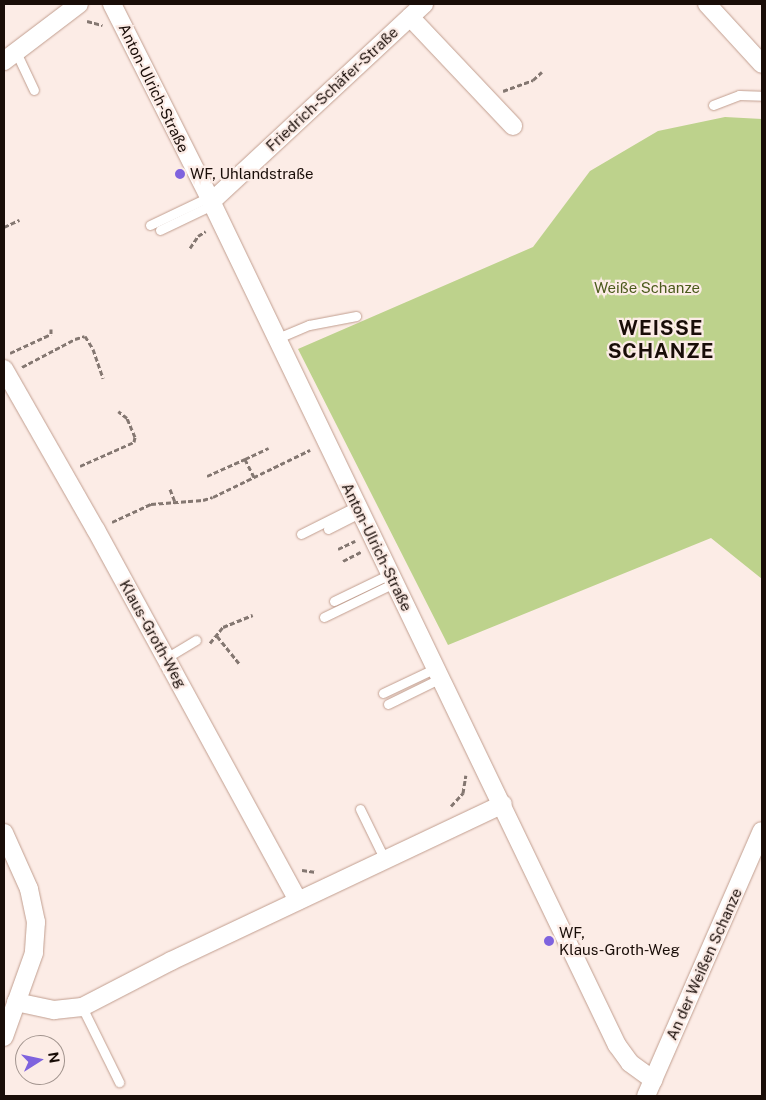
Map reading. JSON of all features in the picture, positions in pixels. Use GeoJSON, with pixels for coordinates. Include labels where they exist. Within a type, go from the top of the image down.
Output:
{"type":"FeatureCollection","features":[{"type":"Feature","properties":{"kind":"street"},"geometry":{"type":"LineString","coordinates":[[10,57],[79,4]]}},
{"type":"Feature","properties":{"kind":"street","name":"Anton-Ulrich-Straße"},"geometry":{"type":"LineString","coordinates":[[112,4],[207,204],[327,442],[358,510],[503,804],[618,1045],[630,1063],[653,1080]]}},
{"type":"Feature","properties":{"kind":"street","name":"Friedrich-Schäfer-Straße"},"geometry":{"type":"LineString","coordinates":[[207,204],[424,4]]}},
{"type":"Feature","properties":{"kind":"street"},"geometry":{"type":"LineString","coordinates":[[706,4],[762,64]]}},
{"type":"Feature","properties":{"kind":"street","name":"Friedrich-Schäfer-Straße"},"geometry":{"type":"LineString","coordinates":[[410,17],[512,126]]}},
{"type":"Feature","properties":{"kind":"street","name":"Klaus-Groth-Weg"},"geometry":{"type":"LineString","coordinates":[[9,364],[96,530],[298,901]]}},
{"type":"Feature","properties":{"kind":"street"},"geometry":{"type":"LineString","coordinates":[[16,1002],[54,1010],[82,1007],[298,901],[503,804]]}},
{"type":"Feature","properties":{"kind":"street","name":"An der Weißen Schanze"},"geometry":{"type":"LineString","coordinates":[[646,1096],[762,831]]}},
{"type":"Feature","properties":{"kind":"street"},"geometry":{"type":"LineString","coordinates":[[4,833],[8,852],[29,889],[36,922],[34,953],[4,1037]]}},
{"type":"Feature","properties":{"kind":"lane"},"geometry":{"type":"LineString","coordinates":[[10,57],[34,90]]}},
{"type":"Feature","properties":{"kind":"lane"},"geometry":{"type":"LineString","coordinates":[[713,105],[739,95],[762,96]]}},
{"type":"Feature","properties":{"kind":"lane"},"geometry":{"type":"LineString","coordinates":[[150,225],[207,204]]}},
{"type":"Feature","properties":{"kind":"lane"},"geometry":{"type":"LineString","coordinates":[[160,230],[207,204]]}},
{"type":"Feature","properties":{"kind":"lane"},"geometry":{"type":"LineString","coordinates":[[286,335],[309,325],[356,316]]}},
{"type":"Feature","properties":{"kind":"lane"},"geometry":{"type":"LineString","coordinates":[[328,529],[358,510]]}},
{"type":"Feature","properties":{"kind":"lane"},"geometry":{"type":"LineString","coordinates":[[301,534],[358,510]]}},
{"type":"Feature","properties":{"kind":"lane"},"geometry":{"type":"LineString","coordinates":[[334,601],[392,579]]}},
{"type":"Feature","properties":{"kind":"lane"},"geometry":{"type":"LineString","coordinates":[[324,617],[392,579]]}},
{"type":"Feature","properties":{"kind":"lane"},"geometry":{"type":"LineString","coordinates":[[166,658],[196,640]]}},
{"type":"Feature","properties":{"kind":"lane"},"geometry":{"type":"LineString","coordinates":[[383,693],[439,673]]}},
{"type":"Feature","properties":{"kind":"lane"},"geometry":{"type":"LineString","coordinates":[[388,704],[439,673]]}},
{"type":"Feature","properties":{"kind":"lane"},"geometry":{"type":"LineString","coordinates":[[360,809],[385,860]]}},
{"type":"Feature","properties":{"kind":"lane"},"geometry":{"type":"LineString","coordinates":[[82,1007],[119,1082]]}},
{"type":"Feature","properties":{"kind":"path"},"geometry":{"type":"LineString","coordinates":[[79,22],[94,22],[106,28]]}},
{"type":"Feature","properties":{"kind":"path"},"geometry":{"type":"LineString","coordinates":[[488,100],[508,88],[533,80],[542,72]]}},
{"type":"Feature","properties":{"kind":"path"},"geometry":{"type":"LineString","coordinates":[[207,204],[208,230],[212,234]]}},
{"type":"Feature","properties":{"kind":"path"},"geometry":{"type":"LineString","coordinates":[[4,227],[19,220]]}},
{"type":"Feature","properties":{"kind":"path"},"geometry":{"type":"LineString","coordinates":[[190,248],[198,236],[208,230]]}},
{"type":"Feature","properties":{"kind":"path"},"geometry":{"type":"LineString","coordinates":[[9,364],[51,334],[50,329]]}},
{"type":"Feature","properties":{"kind":"path"},"geometry":{"type":"LineString","coordinates":[[9,364],[85,336],[93,349],[103,378]]}},
{"type":"Feature","properties":{"kind":"path"},"geometry":{"type":"LineString","coordinates":[[78,468],[82,464],[134,442],[135,437],[127,418],[118,411]]}},
{"type":"Feature","properties":{"kind":"path"},"geometry":{"type":"LineString","coordinates":[[96,530],[151,504],[213,497],[327,442]]}},
{"type":"Feature","properties":{"kind":"path"},"geometry":{"type":"LineString","coordinates":[[207,476],[269,448]]}},
{"type":"Feature","properties":{"kind":"path"},"geometry":{"type":"LineString","coordinates":[[245,459],[254,477]]}},
{"type":"Feature","properties":{"kind":"path"},"geometry":{"type":"LineString","coordinates":[[170,489],[175,502]]}},
{"type":"Feature","properties":{"kind":"path"},"geometry":{"type":"LineString","coordinates":[[338,549],[359,540]]}},
{"type":"Feature","properties":{"kind":"path"},"geometry":{"type":"LineString","coordinates":[[343,561],[364,550]]}},
{"type":"Feature","properties":{"kind":"path"},"geometry":{"type":"LineString","coordinates":[[206,646],[223,628],[253,615]]}},
{"type":"Feature","properties":{"kind":"path"},"geometry":{"type":"LineString","coordinates":[[217,636],[231,651],[237,664],[239,663]]}},
{"type":"Feature","properties":{"kind":"green space","name":"Weiße Schanze"},"geometry":{"type":"Polygon","coordinates":[[[725,117],[762,119],[762,579],[711,538],[448,645],[298,349],[533,247],[590,171],[658,131],[725,117]]]}},
{"type":"Feature","properties":{"kind":"place","name":"WF, Uhlandstraße"},"geometry":{"type":"Point","coordinates":[180,174]}},
{"type":"Feature","properties":{"kind":"place","name":"WF, Klaus-Groth-Weg"},"geometry":{"type":"Point","coordinates":[549,941]}},
{"type":"Feature","properties":{"kind":"district","name":"WEISSE SCHANZE"},"geometry":{"type":"Point","coordinates":[661,340]}}]}
